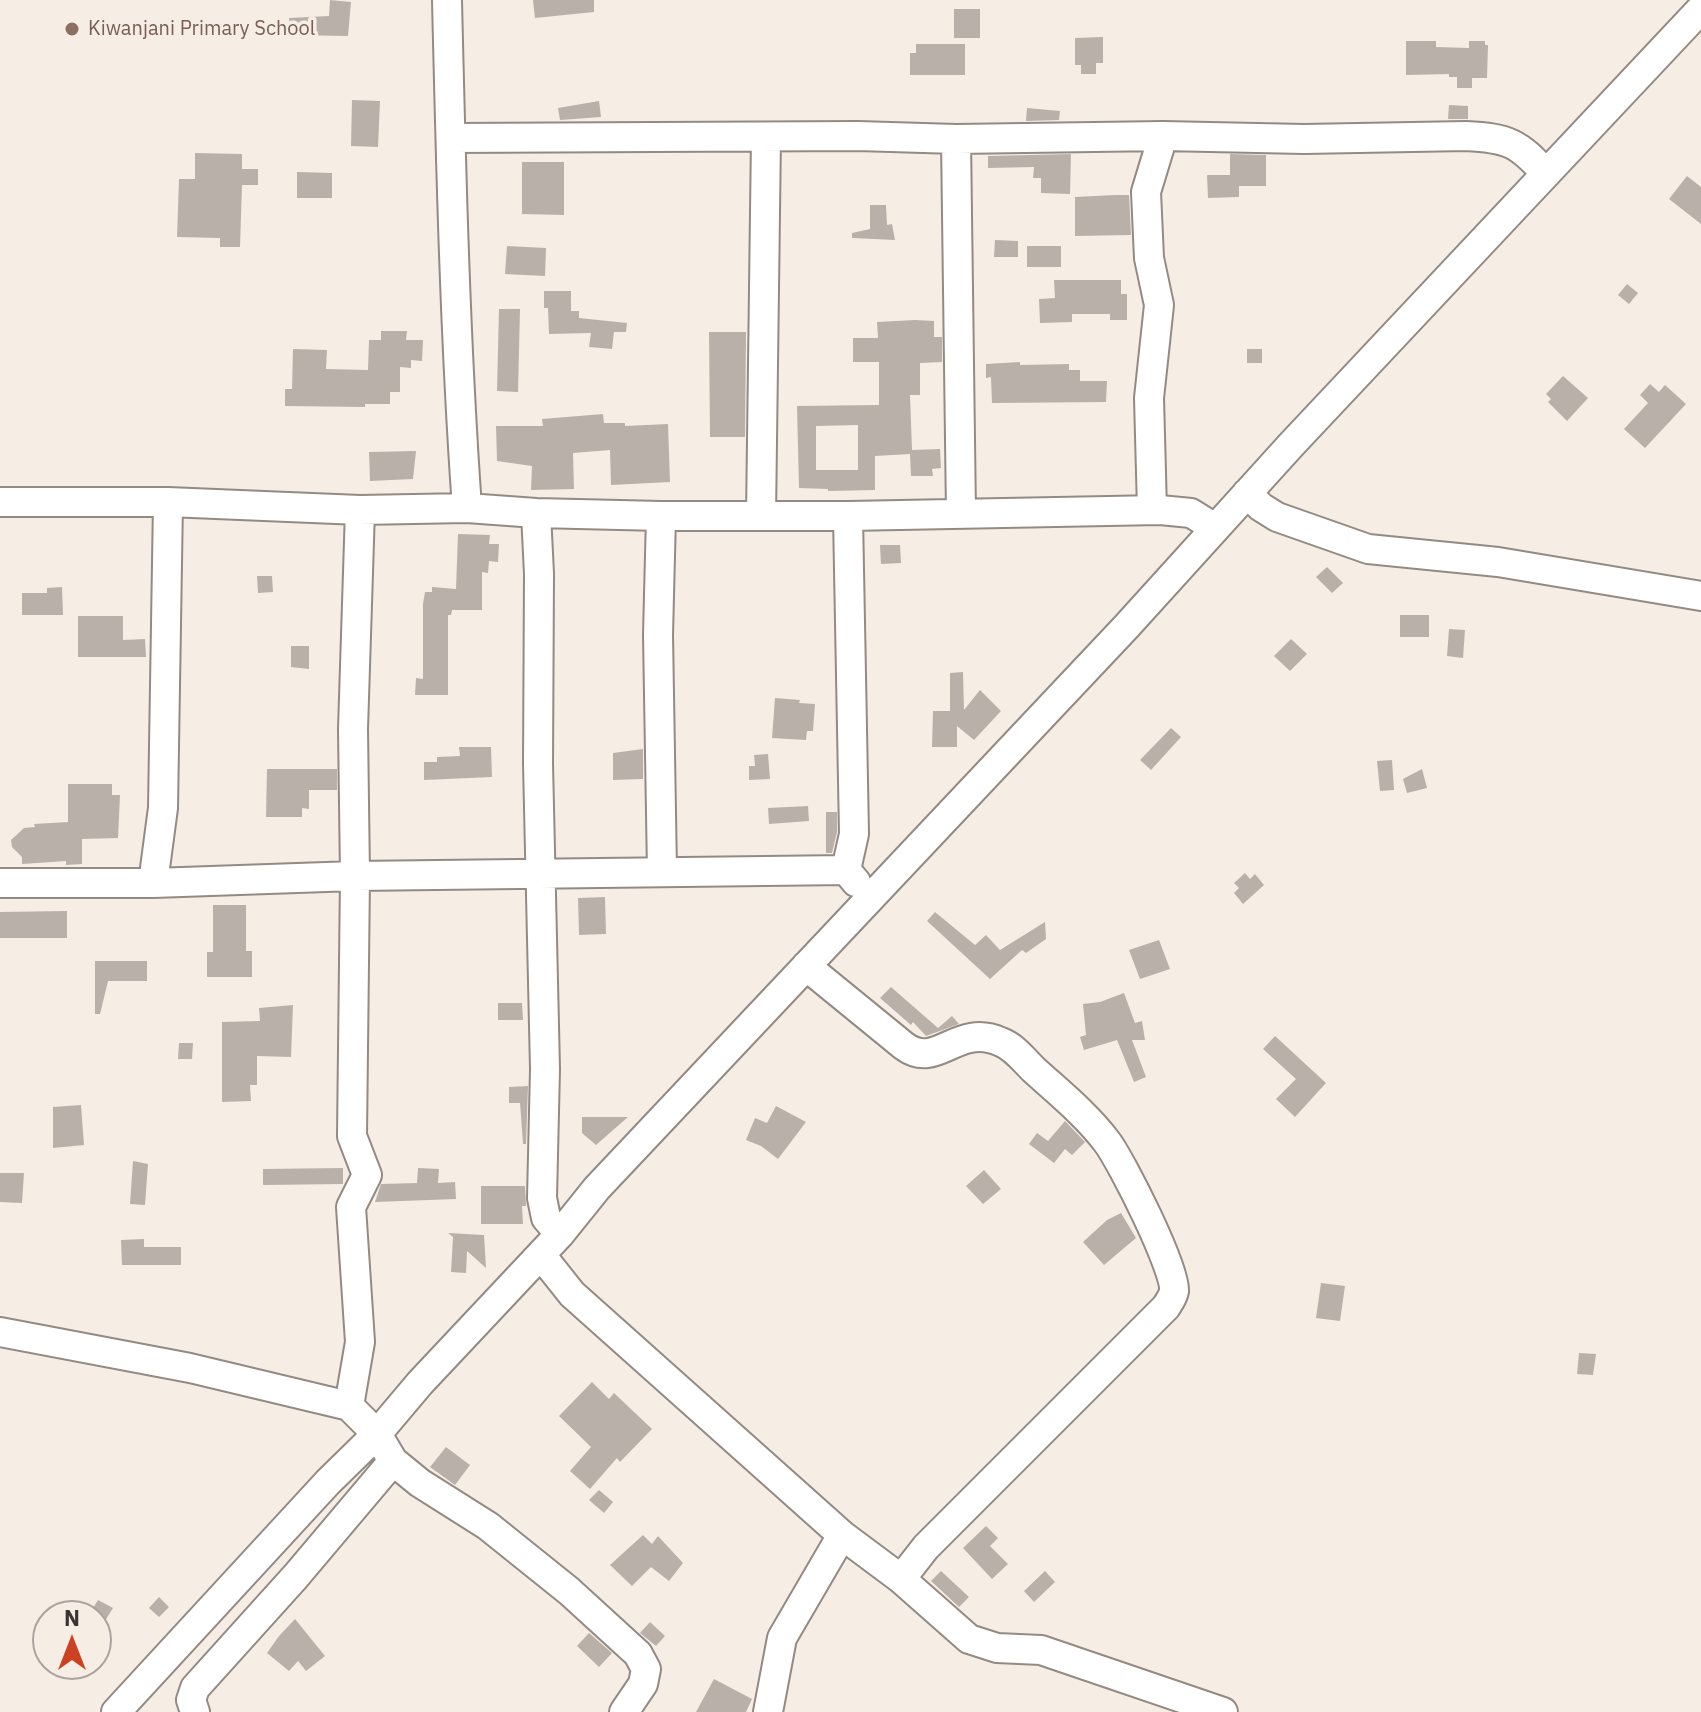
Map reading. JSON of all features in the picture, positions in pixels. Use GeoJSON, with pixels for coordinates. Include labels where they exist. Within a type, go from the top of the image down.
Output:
{"type":"FeatureCollection","features":[{"type":"Feature","properties":{"kind":"street"},"geometry":{"type":"LineString","coordinates":[[447,0],[453,246],[467,508]]}},
{"type":"Feature","properties":{"kind":"street"},"geometry":{"type":"LineString","coordinates":[[116,1712],[328,1482],[377,1434],[420,1383],[560,1234],[597,1188],[1126,627],[1247,493],[1701,9]]}},
{"type":"Feature","properties":{"kind":"street"},"geometry":{"type":"LineString","coordinates":[[1152,510],[1149,398],[1159,305],[1149,258],[1146,205],[1148,179],[1163,136]]}},
{"type":"Feature","properties":{"kind":"street"},"geometry":{"type":"LineString","coordinates":[[761,516],[766,137]]}},
{"type":"Feature","properties":{"kind":"street"},"geometry":{"type":"LineString","coordinates":[[452,138],[1493,137],[1522,149],[1546,174]]}},
{"type":"Feature","properties":{"kind":"street"},"geometry":{"type":"LineString","coordinates":[[956,139],[961,514]]}},
{"type":"Feature","properties":{"kind":"street"},"geometry":{"type":"LineString","coordinates":[[1247,493],[1277,517],[1368,549],[1498,562],[1701,596]]}},
{"type":"Feature","properties":{"kind":"street"},"geometry":{"type":"LineString","coordinates":[[0,502],[168,502],[360,510],[467,508],[661,516],[1152,510],[1191,513],[1215,528]]}},
{"type":"Feature","properties":{"kind":"street"},"geometry":{"type":"LineString","coordinates":[[153,883],[163,808],[168,502]]}},
{"type":"Feature","properties":{"kind":"street"},"geometry":{"type":"LineString","coordinates":[[349,1406],[360,1342],[351,1207],[367,1175],[352,1136],[353,729],[360,510]]}},
{"type":"Feature","properties":{"kind":"street"},"geometry":{"type":"LineString","coordinates":[[536,513],[545,1069],[542,1198],[546,1218],[560,1234]]}},
{"type":"Feature","properties":{"kind":"street"},"geometry":{"type":"LineString","coordinates":[[661,516],[658,635],[662,872]]}},
{"type":"Feature","properties":{"kind":"street"},"geometry":{"type":"LineString","coordinates":[[846,870],[854,834],[848,516]]}},
{"type":"Feature","properties":{"kind":"street"},"geometry":{"type":"LineString","coordinates":[[846,870],[869,899]]}},
{"type":"Feature","properties":{"kind":"street"},"geometry":{"type":"LineString","coordinates":[[0,883],[846,870]]}},
{"type":"Feature","properties":{"kind":"street"},"geometry":{"type":"LineString","coordinates":[[806,966],[918,1054],[932,1053],[964,1038],[979,1036],[999,1041],[1019,1055],[1110,1146],[1167,1260],[1173,1280],[1172,1297],[1166,1307],[926,1547],[901,1579]]}},
{"type":"Feature","properties":{"kind":"street"},"geometry":{"type":"LineString","coordinates":[[541,1255],[572,1294],[842,1535],[901,1579],[969,1639],[981,1644],[1041,1650],[1223,1712]]}},
{"type":"Feature","properties":{"kind":"street"},"geometry":{"type":"LineString","coordinates":[[0,1332],[190,1368],[349,1406],[377,1434],[393,1461],[420,1483],[488,1526],[569,1591],[638,1654],[646,1669],[643,1684],[624,1712]]}},
{"type":"Feature","properties":{"kind":"street"},"geometry":{"type":"LineString","coordinates":[[195,1712],[191,1700],[195,1688],[296,1576],[393,1461]]}},
{"type":"Feature","properties":{"kind":"street"},"geometry":{"type":"LineString","coordinates":[[768,1712],[782,1638],[842,1535]]}},
{"type":"Feature","properties":{"kind":"building"},"geometry":{"type":"Polygon","coordinates":[[[330,0],[351,2],[348,36],[290,35],[289,18],[329,16],[330,0]]]}},
{"type":"Feature","properties":{"kind":"building"},"geometry":{"type":"Polygon","coordinates":[[[533,0],[594,0],[594,12],[535,18],[533,0]]]}},
{"type":"Feature","properties":{"kind":"building"},"geometry":{"type":"Polygon","coordinates":[[[954,9],[980,9],[980,38],[954,38],[954,9]]]}},
{"type":"Feature","properties":{"kind":"building"},"geometry":{"type":"Polygon","coordinates":[[[1103,37],[1103,63],[1096,63],[1096,74],[1081,74],[1081,65],[1075,65],[1075,38],[1103,37]]]}},
{"type":"Feature","properties":{"kind":"building"},"geometry":{"type":"Polygon","coordinates":[[[1406,41],[1436,41],[1436,47],[1469,48],[1469,41],[1485,41],[1488,45],[1487,78],[1472,78],[1472,88],[1457,88],[1457,77],[1449,77],[1449,74],[1406,75],[1406,41]]]}},
{"type":"Feature","properties":{"kind":"building"},"geometry":{"type":"Polygon","coordinates":[[[916,44],[965,44],[965,75],[910,75],[910,53],[916,53],[916,44]]]}},
{"type":"Feature","properties":{"kind":"building"},"geometry":{"type":"Polygon","coordinates":[[[352,100],[380,101],[378,147],[351,146],[352,100]]]}},
{"type":"Feature","properties":{"kind":"building"},"geometry":{"type":"Polygon","coordinates":[[[599,101],[601,117],[560,120],[558,108],[599,101]]]}},
{"type":"Feature","properties":{"kind":"building"},"geometry":{"type":"Polygon","coordinates":[[[1449,105],[1468,106],[1468,119],[1448,119],[1449,105]]]}},
{"type":"Feature","properties":{"kind":"building"},"geometry":{"type":"Polygon","coordinates":[[[1027,108],[1060,111],[1059,120],[1026,121],[1027,108]]]}},
{"type":"Feature","properties":{"kind":"building"},"geometry":{"type":"Polygon","coordinates":[[[195,153],[242,154],[242,169],[258,169],[258,185],[242,185],[240,247],[220,247],[220,238],[177,237],[179,179],[195,179],[195,153]]]}},
{"type":"Feature","properties":{"kind":"building"},"geometry":{"type":"Polygon","coordinates":[[[1071,154],[1070,194],[1041,193],[1041,178],[1033,178],[1034,167],[988,168],[988,156],[1071,154]]]}},
{"type":"Feature","properties":{"kind":"building"},"geometry":{"type":"Polygon","coordinates":[[[1230,154],[1266,155],[1266,186],[1239,186],[1239,197],[1208,198],[1207,175],[1230,175],[1230,154]]]}},
{"type":"Feature","properties":{"kind":"building"},"geometry":{"type":"Polygon","coordinates":[[[522,162],[564,162],[564,215],[522,214],[522,162]]]}},
{"type":"Feature","properties":{"kind":"building"},"geometry":{"type":"Polygon","coordinates":[[[297,172],[332,173],[332,198],[297,198],[297,172]]]}},
{"type":"Feature","properties":{"kind":"building"},"geometry":{"type":"Polygon","coordinates":[[[1687,176],[1701,187],[1701,224],[1669,199],[1687,176]]]}},
{"type":"Feature","properties":{"kind":"building"},"geometry":{"type":"Polygon","coordinates":[[[1129,195],[1131,235],[1075,236],[1075,197],[1129,195]]]}},
{"type":"Feature","properties":{"kind":"building"},"geometry":{"type":"Polygon","coordinates":[[[870,205],[886,205],[887,225],[892,224],[895,240],[852,238],[852,233],[870,229],[870,205]]]}},
{"type":"Feature","properties":{"kind":"building"},"geometry":{"type":"Polygon","coordinates":[[[995,240],[1018,241],[1018,257],[994,257],[995,240]]]}},
{"type":"Feature","properties":{"kind":"building"},"geometry":{"type":"Polygon","coordinates":[[[507,246],[546,248],[545,276],[505,274],[507,246]]]}},
{"type":"Feature","properties":{"kind":"building"},"geometry":{"type":"Polygon","coordinates":[[[1027,246],[1061,246],[1061,267],[1027,267],[1027,246]]]}},
{"type":"Feature","properties":{"kind":"building"},"geometry":{"type":"Polygon","coordinates":[[[1054,280],[1121,280],[1121,294],[1127,294],[1127,320],[1110,320],[1110,314],[1072,314],[1072,322],[1040,323],[1039,299],[1055,298],[1054,280]]]}},
{"type":"Feature","properties":{"kind":"building"},"geometry":{"type":"Polygon","coordinates":[[[1627,284],[1638,293],[1629,304],[1618,295],[1627,284]]]}},
{"type":"Feature","properties":{"kind":"building"},"geometry":{"type":"Polygon","coordinates":[[[544,291],[571,291],[571,311],[579,311],[579,318],[627,323],[626,332],[614,332],[612,349],[589,347],[591,333],[549,334],[544,291]]]}},
{"type":"Feature","properties":{"kind":"building"},"geometry":{"type":"Polygon","coordinates":[[[499,309],[520,309],[518,392],[497,391],[499,309]]]}},
{"type":"Feature","properties":{"kind":"building"},"geometry":{"type":"Polygon","coordinates":[[[934,321],[934,337],[942,337],[942,362],[920,363],[920,395],[910,395],[912,450],[940,449],[941,468],[932,469],[933,476],[911,476],[910,454],[875,456],[875,490],[799,488],[797,406],[879,405],[879,362],[853,362],[853,338],[878,338],[877,322],[934,321]],[[858,425],[816,426],[816,470],[858,470],[858,425]]]}},
{"type":"Feature","properties":{"kind":"building"},"geometry":{"type":"Polygon","coordinates":[[[381,331],[407,331],[406,340],[423,340],[422,361],[411,360],[411,368],[400,367],[400,392],[390,392],[390,404],[365,404],[365,407],[285,406],[285,389],[292,389],[293,349],[327,350],[326,369],[368,370],[369,340],[381,340],[381,331]]]}},
{"type":"Feature","properties":{"kind":"building"},"geometry":{"type":"Polygon","coordinates":[[[709,332],[746,332],[745,437],[710,437],[709,332]]]}},
{"type":"Feature","properties":{"kind":"building"},"geometry":{"type":"Polygon","coordinates":[[[1247,349],[1262,349],[1262,363],[1247,363],[1247,349]]]}},
{"type":"Feature","properties":{"kind":"building"},"geometry":{"type":"Polygon","coordinates":[[[1020,362],[1020,365],[1069,364],[1069,370],[1080,370],[1080,381],[1107,381],[1106,402],[992,403],[991,377],[986,378],[986,364],[1020,362]]]}},
{"type":"Feature","properties":{"kind":"building"},"geometry":{"type":"Polygon","coordinates":[[[1563,376],[1588,398],[1567,421],[1548,402],[1551,399],[1546,394],[1563,376]]]}},
{"type":"Feature","properties":{"kind":"building"},"geometry":{"type":"Polygon","coordinates":[[[1650,384],[1659,392],[1665,385],[1686,404],[1645,448],[1624,429],[1648,403],[1640,395],[1650,384]]]}},
{"type":"Feature","properties":{"kind":"building"},"geometry":{"type":"Polygon","coordinates":[[[603,414],[604,423],[625,423],[625,426],[668,424],[670,482],[611,485],[610,450],[573,453],[574,489],[531,490],[532,466],[497,461],[496,426],[543,426],[542,419],[603,414]]]}},
{"type":"Feature","properties":{"kind":"building"},"geometry":{"type":"Polygon","coordinates":[[[416,451],[413,479],[370,481],[369,452],[416,451]]]}},
{"type":"Feature","properties":{"kind":"building"},"geometry":{"type":"Polygon","coordinates":[[[458,534],[490,535],[489,544],[499,544],[498,562],[489,561],[488,573],[482,572],[482,610],[452,610],[448,615],[448,695],[415,695],[416,678],[423,679],[425,592],[432,592],[432,587],[456,589],[458,534]]]}},
{"type":"Feature","properties":{"kind":"building"},"geometry":{"type":"Polygon","coordinates":[[[880,545],[900,545],[901,563],[881,564],[880,545]]]}},
{"type":"Feature","properties":{"kind":"building"},"geometry":{"type":"Polygon","coordinates":[[[1327,567],[1343,583],[1332,593],[1316,577],[1327,567]]]}},
{"type":"Feature","properties":{"kind":"building"},"geometry":{"type":"Polygon","coordinates":[[[257,576],[272,576],[273,592],[258,593],[257,576]]]}},
{"type":"Feature","properties":{"kind":"building"},"geometry":{"type":"Polygon","coordinates":[[[62,587],[63,615],[22,615],[22,593],[47,593],[47,588],[62,587]]]}},
{"type":"Feature","properties":{"kind":"building"},"geometry":{"type":"Polygon","coordinates":[[[1400,615],[1429,615],[1429,637],[1400,637],[1400,615]]]}},
{"type":"Feature","properties":{"kind":"building"},"geometry":{"type":"Polygon","coordinates":[[[78,616],[123,616],[123,640],[145,639],[146,657],[78,657],[78,616]]]}},
{"type":"Feature","properties":{"kind":"building"},"geometry":{"type":"Polygon","coordinates":[[[1449,629],[1465,630],[1463,658],[1447,656],[1449,629]]]}},
{"type":"Feature","properties":{"kind":"building"},"geometry":{"type":"Polygon","coordinates":[[[1291,639],[1307,654],[1290,671],[1274,656],[1291,639]]]}},
{"type":"Feature","properties":{"kind":"building"},"geometry":{"type":"Polygon","coordinates":[[[291,646],[309,646],[309,669],[291,667],[291,646]]]}},
{"type":"Feature","properties":{"kind":"building"},"geometry":{"type":"Polygon","coordinates":[[[963,672],[964,710],[980,690],[1001,711],[974,740],[957,726],[957,747],[932,747],[933,711],[950,711],[950,673],[963,672]]]}},
{"type":"Feature","properties":{"kind":"building"},"geometry":{"type":"Polygon","coordinates":[[[775,698],[815,704],[813,731],[807,731],[806,740],[772,738],[775,698]]]}},
{"type":"Feature","properties":{"kind":"building"},"geometry":{"type":"Polygon","coordinates":[[[1171,728],[1181,737],[1151,770],[1140,760],[1171,728]]]}},
{"type":"Feature","properties":{"kind":"building"},"geometry":{"type":"Polygon","coordinates":[[[459,747],[491,747],[492,777],[424,780],[424,762],[437,762],[437,757],[460,756],[459,747]]]}},
{"type":"Feature","properties":{"kind":"building"},"geometry":{"type":"Polygon","coordinates":[[[643,749],[643,779],[613,780],[613,753],[643,749]]]}},
{"type":"Feature","properties":{"kind":"building"},"geometry":{"type":"Polygon","coordinates":[[[768,754],[770,779],[749,780],[749,766],[755,766],[754,755],[768,754]]]}},
{"type":"Feature","properties":{"kind":"building"},"geometry":{"type":"Polygon","coordinates":[[[1392,760],[1394,790],[1380,791],[1377,761],[1392,760]]]}},
{"type":"Feature","properties":{"kind":"building"},"geometry":{"type":"Polygon","coordinates":[[[267,769],[337,769],[337,790],[309,790],[309,809],[302,808],[302,817],[266,817],[267,769]]]}},
{"type":"Feature","properties":{"kind":"building"},"geometry":{"type":"Polygon","coordinates":[[[1422,769],[1427,788],[1407,793],[1403,779],[1422,769]]]}},
{"type":"Feature","properties":{"kind":"building"},"geometry":{"type":"Polygon","coordinates":[[[68,784],[112,784],[112,795],[120,795],[118,838],[82,839],[82,864],[66,865],[66,861],[22,864],[22,857],[12,847],[11,840],[24,828],[35,827],[34,824],[68,822],[68,784]]]}},
{"type":"Feature","properties":{"kind":"building"},"geometry":{"type":"Polygon","coordinates":[[[808,806],[809,821],[769,824],[768,808],[808,806]]]}},
{"type":"Feature","properties":{"kind":"building"},"geometry":{"type":"Polygon","coordinates":[[[826,812],[837,812],[837,832],[832,853],[826,853],[826,812]]]}},
{"type":"Feature","properties":{"kind":"building"},"geometry":{"type":"Polygon","coordinates":[[[1245,873],[1250,879],[1255,874],[1264,885],[1243,904],[1234,893],[1239,888],[1234,883],[1245,873]]]}},
{"type":"Feature","properties":{"kind":"building"},"geometry":{"type":"Polygon","coordinates":[[[605,897],[606,934],[579,935],[578,898],[605,897]]]}},
{"type":"Feature","properties":{"kind":"building"},"geometry":{"type":"Polygon","coordinates":[[[213,905],[246,905],[246,951],[252,951],[252,977],[207,977],[207,952],[213,952],[213,905]]]}},
{"type":"Feature","properties":{"kind":"building"},"geometry":{"type":"Polygon","coordinates":[[[67,911],[67,938],[0,938],[0,912],[67,911]]]}},
{"type":"Feature","properties":{"kind":"building"},"geometry":{"type":"Polygon","coordinates":[[[935,912],[975,945],[986,935],[1000,950],[1045,922],[1046,939],[1026,953],[1022,950],[990,979],[927,921],[935,912]]]}},
{"type":"Feature","properties":{"kind":"building"},"geometry":{"type":"Polygon","coordinates":[[[1159,940],[1170,969],[1140,979],[1129,950],[1159,940]]]}},
{"type":"Feature","properties":{"kind":"building"},"geometry":{"type":"Polygon","coordinates":[[[95,961],[147,961],[147,981],[108,981],[100,1014],[95,1014],[95,961]]]}},
{"type":"Feature","properties":{"kind":"building"},"geometry":{"type":"Polygon","coordinates":[[[891,987],[938,1028],[952,1016],[959,1024],[926,1036],[913,1022],[911,1025],[880,998],[891,987]]]}},
{"type":"Feature","properties":{"kind":"building"},"geometry":{"type":"Polygon","coordinates":[[[1124,993],[1135,1023],[1142,1021],[1145,1040],[1132,1040],[1146,1077],[1134,1082],[1117,1040],[1084,1050],[1080,1037],[1086,1035],[1083,1004],[1100,1002],[1124,993]]]}},
{"type":"Feature","properties":{"kind":"building"},"geometry":{"type":"Polygon","coordinates":[[[498,1003],[522,1003],[523,1020],[498,1020],[498,1003]]]}},
{"type":"Feature","properties":{"kind":"building"},"geometry":{"type":"Polygon","coordinates":[[[293,1005],[291,1057],[257,1056],[257,1085],[250,1085],[251,1101],[222,1102],[222,1022],[260,1021],[259,1008],[293,1005]]]}},
{"type":"Feature","properties":{"kind":"building"},"geometry":{"type":"Polygon","coordinates":[[[1275,1036],[1326,1083],[1295,1117],[1276,1099],[1296,1079],[1263,1049],[1275,1036]]]}},
{"type":"Feature","properties":{"kind":"building"},"geometry":{"type":"Polygon","coordinates":[[[179,1043],[193,1043],[192,1059],[178,1059],[179,1043]]]}},
{"type":"Feature","properties":{"kind":"building"},"geometry":{"type":"Polygon","coordinates":[[[528,1086],[526,1144],[523,1144],[520,1103],[509,1103],[509,1087],[528,1086]]]}},
{"type":"Feature","properties":{"kind":"building"},"geometry":{"type":"Polygon","coordinates":[[[81,1105],[84,1145],[53,1148],[53,1107],[81,1105]]]}},
{"type":"Feature","properties":{"kind":"building"},"geometry":{"type":"Polygon","coordinates":[[[776,1106],[806,1122],[778,1159],[761,1146],[746,1140],[755,1118],[767,1123],[776,1106]]]}},
{"type":"Feature","properties":{"kind":"building"},"geometry":{"type":"Polygon","coordinates":[[[582,1117],[628,1117],[596,1145],[582,1133],[582,1117]]]}},
{"type":"Feature","properties":{"kind":"building"},"geometry":{"type":"Polygon","coordinates":[[[1065,1121],[1085,1142],[1072,1155],[1065,1149],[1054,1163],[1029,1144],[1037,1133],[1048,1141],[1065,1121]]]}},
{"type":"Feature","properties":{"kind":"building"},"geometry":{"type":"Polygon","coordinates":[[[133,1161],[148,1164],[145,1205],[130,1204],[133,1161]]]}},
{"type":"Feature","properties":{"kind":"building"},"geometry":{"type":"Polygon","coordinates":[[[343,1168],[343,1184],[263,1185],[263,1169],[343,1168]]]}},
{"type":"Feature","properties":{"kind":"building"},"geometry":{"type":"Polygon","coordinates":[[[418,1168],[439,1169],[438,1183],[455,1182],[456,1199],[375,1202],[381,1184],[417,1183],[418,1168]]]}},
{"type":"Feature","properties":{"kind":"building"},"geometry":{"type":"Polygon","coordinates":[[[984,1170],[1001,1189],[983,1204],[966,1186],[984,1170]]]}},
{"type":"Feature","properties":{"kind":"building"},"geometry":{"type":"Polygon","coordinates":[[[0,1173],[24,1173],[22,1203],[0,1202],[0,1173]]]}},
{"type":"Feature","properties":{"kind":"building"},"geometry":{"type":"Polygon","coordinates":[[[481,1186],[525,1186],[523,1224],[481,1224],[481,1186]]]}},
{"type":"Feature","properties":{"kind":"building"},"geometry":{"type":"Polygon","coordinates":[[[1121,1213],[1136,1238],[1104,1265],[1083,1242],[1107,1220],[1121,1213]]]}},
{"type":"Feature","properties":{"kind":"building"},"geometry":{"type":"Polygon","coordinates":[[[448,1233],[484,1235],[486,1268],[467,1251],[466,1273],[451,1272],[453,1237],[448,1233]]]}},
{"type":"Feature","properties":{"kind":"building"},"geometry":{"type":"Polygon","coordinates":[[[144,1239],[144,1247],[181,1247],[181,1265],[122,1265],[121,1240],[144,1239]]]}},
{"type":"Feature","properties":{"kind":"building"},"geometry":{"type":"Polygon","coordinates":[[[1321,1283],[1345,1286],[1340,1321],[1316,1318],[1321,1283]]]}},
{"type":"Feature","properties":{"kind":"building"},"geometry":{"type":"Polygon","coordinates":[[[1579,1353],[1596,1354],[1593,1375],[1577,1374],[1579,1353]]]}},
{"type":"Feature","properties":{"kind":"building"},"geometry":{"type":"Polygon","coordinates":[[[592,1382],[609,1399],[614,1393],[652,1429],[620,1462],[617,1458],[590,1489],[570,1471],[591,1447],[559,1416],[592,1382]]]}},
{"type":"Feature","properties":{"kind":"building"},"geometry":{"type":"Polygon","coordinates":[[[446,1447],[470,1465],[455,1485],[430,1467],[446,1447]]]}},
{"type":"Feature","properties":{"kind":"building"},"geometry":{"type":"Polygon","coordinates":[[[599,1490],[613,1502],[604,1513],[589,1500],[599,1490]]]}},
{"type":"Feature","properties":{"kind":"building"},"geometry":{"type":"Polygon","coordinates":[[[986,1526],[998,1538],[990,1546],[1008,1564],[992,1579],[963,1548],[986,1526]]]}},
{"type":"Feature","properties":{"kind":"building"},"geometry":{"type":"Polygon","coordinates":[[[643,1535],[652,1544],[658,1536],[683,1563],[669,1581],[651,1567],[632,1586],[610,1565],[643,1535]]]}},
{"type":"Feature","properties":{"kind":"building"},"geometry":{"type":"Polygon","coordinates":[[[941,1571],[969,1597],[959,1607],[931,1581],[941,1571]]]}},
{"type":"Feature","properties":{"kind":"building"},"geometry":{"type":"Polygon","coordinates":[[[1045,1571],[1055,1582],[1034,1602],[1024,1591],[1045,1571]]]}},
{"type":"Feature","properties":{"kind":"building"},"geometry":{"type":"Polygon","coordinates":[[[159,1597],[169,1607],[159,1617],[149,1608],[159,1597]]]}},
{"type":"Feature","properties":{"kind":"building"},"geometry":{"type":"Polygon","coordinates":[[[295,1619],[325,1656],[306,1671],[298,1661],[289,1671],[267,1653],[295,1619]]]}},
{"type":"Feature","properties":{"kind":"building"},"geometry":{"type":"Polygon","coordinates":[[[650,1622],[665,1636],[656,1646],[640,1633],[650,1622]]]}},
{"type":"Feature","properties":{"kind":"building"},"geometry":{"type":"Polygon","coordinates":[[[589,1633],[612,1653],[599,1667],[577,1646],[589,1633]]]}},
{"type":"Feature","properties":{"kind":"building"},"geometry":{"type":"Polygon","coordinates":[[[714,1679],[752,1699],[746,1712],[696,1712],[714,1679]]]}},
{"type":"Feature","properties":{"kind":"place","name":"Kiwanjani Primary School"},"geometry":{"type":"Point","coordinates":[72,29]}}]}
